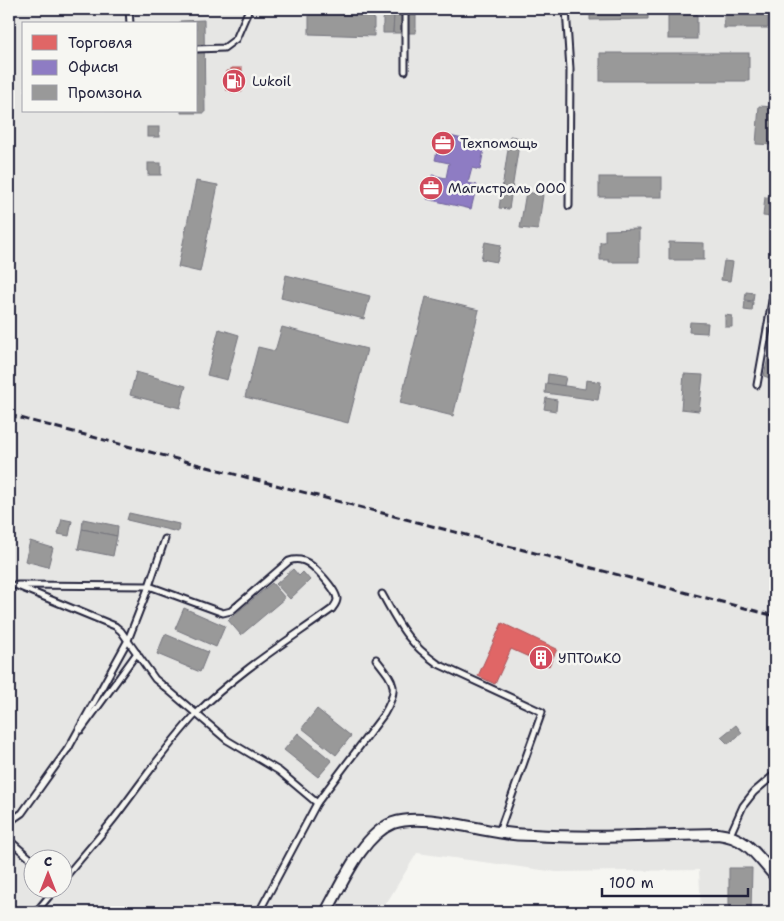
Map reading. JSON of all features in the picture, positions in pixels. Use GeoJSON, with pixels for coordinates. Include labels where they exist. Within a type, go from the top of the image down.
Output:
{"type":"FeatureCollection","features":[{"type":"Feature","properties":{"kind":"street"},"geometry":{"type":"LineString","coordinates":[[326,912],[362,848],[372,836],[394,823],[420,820],[457,824],[498,832],[567,837],[730,836],[740,839],[775,876]]}},
{"type":"Feature","properties":{"kind":"lane"},"geometry":{"type":"LineString","coordinates":[[128,9],[130,22]]}},
{"type":"Feature","properties":{"kind":"lane"},"geometry":{"type":"LineString","coordinates":[[198,49],[224,48],[236,39],[249,9]]}},
{"type":"Feature","properties":{"kind":"lane"},"geometry":{"type":"LineString","coordinates":[[405,9],[405,71]]}},
{"type":"Feature","properties":{"kind":"lane"},"geometry":{"type":"LineString","coordinates":[[566,9],[570,69],[569,206]]}},
{"type":"Feature","properties":{"kind":"lane"},"geometry":{"type":"LineString","coordinates":[[757,385],[775,284]]}},
{"type":"Feature","properties":{"kind":"lane"},"geometry":{"type":"LineString","coordinates":[[68,749],[128,640],[165,539]]}},
{"type":"Feature","properties":{"kind":"lane"},"geometry":{"type":"LineString","coordinates":[[9,587],[15,585],[149,586],[223,613],[231,611],[289,561],[296,559],[306,561],[314,567],[332,588],[337,598],[336,604],[332,609],[250,668],[196,714],[157,759],[116,816],[72,869]]}},
{"type":"Feature","properties":{"kind":"lane"},"geometry":{"type":"LineString","coordinates":[[15,585],[115,626],[128,640],[156,679],[196,714],[242,750],[278,771],[317,803]]}},
{"type":"Feature","properties":{"kind":"lane"},"geometry":{"type":"LineString","coordinates":[[382,594],[407,637],[426,656],[438,664],[542,712],[498,832]]}},
{"type":"Feature","properties":{"kind":"lane"},"geometry":{"type":"LineString","coordinates":[[9,822],[22,812],[137,653]]}},
{"type":"Feature","properties":{"kind":"lane"},"geometry":{"type":"LineString","coordinates":[[259,912],[317,803],[392,701],[394,690],[392,679],[376,659]]}},
{"type":"Feature","properties":{"kind":"lane"},"geometry":{"type":"LineString","coordinates":[[730,836],[743,806],[754,792],[775,774]]}},
{"type":"Feature","properties":{"kind":"lane"},"geometry":{"type":"LineString","coordinates":[[9,840],[22,851]]}},
{"type":"Feature","properties":{"kind":"lane"},"geometry":{"type":"LineString","coordinates":[[36,912],[48,898]]}},
{"type":"Feature","properties":{"kind":"shaded area"},"geometry":{"type":"Polygon","coordinates":[[[9,9],[775,9],[775,912],[701,912],[699,870],[556,872],[417,853],[381,912],[9,912],[9,9]]]}},
{"type":"Feature","properties":{"kind":"building: Торговля","name":"Lukoil"},"geometry":{"type":"Polygon","coordinates":[[[231,68],[242,68],[242,92],[226,90],[226,71],[231,71],[231,68]]]}},
{"type":"Feature","properties":{"kind":"building: Торговля","name":"УПТОиКО"},"geometry":{"type":"Polygon","coordinates":[[[502,623],[557,649],[549,666],[511,649],[495,684],[478,676],[502,623]]]}},
{"type":"Feature","properties":{"kind":"building: Офисы"},"geometry":{"type":"Polygon","coordinates":[[[441,134],[485,144],[480,170],[472,168],[468,183],[477,185],[471,209],[427,199],[432,175],[446,178],[449,163],[435,160],[441,134]]]}},
{"type":"Feature","properties":{"kind":"building: Промзона"},"geometry":{"type":"Polygon","coordinates":[[[590,9],[648,9],[648,19],[590,20],[590,9]]]}},
{"type":"Feature","properties":{"kind":"building: Промзона"},"geometry":{"type":"Polygon","coordinates":[[[668,9],[697,9],[697,39],[668,39],[668,9]]]}},
{"type":"Feature","properties":{"kind":"building: Промзона"},"geometry":{"type":"Polygon","coordinates":[[[724,9],[768,9],[768,28],[724,28],[724,9]]]}},
{"type":"Feature","properties":{"kind":"building: Промзона"},"geometry":{"type":"Polygon","coordinates":[[[309,14],[374,15],[374,36],[309,34],[309,14]]]}},
{"type":"Feature","properties":{"kind":"building: Промзона"},"geometry":{"type":"Polygon","coordinates":[[[383,15],[394,15],[393,33],[383,33],[383,15]]]}},
{"type":"Feature","properties":{"kind":"building: Промзона"},"geometry":{"type":"Polygon","coordinates":[[[394,15],[416,15],[416,33],[393,33],[394,15]]]}},
{"type":"Feature","properties":{"kind":"building: Промзона"},"geometry":{"type":"Polygon","coordinates":[[[204,20],[205,113],[181,113],[198,112],[198,22],[180,21],[204,20]]]}},
{"type":"Feature","properties":{"kind":"building: Промзона"},"geometry":{"type":"Polygon","coordinates":[[[600,53],[749,53],[749,81],[600,81],[600,53]]]}},
{"type":"Feature","properties":{"kind":"building: Промзона"},"geometry":{"type":"Polygon","coordinates":[[[759,106],[775,107],[775,145],[756,144],[759,106]]]}},
{"type":"Feature","properties":{"kind":"building: Промзона"},"geometry":{"type":"Polygon","coordinates":[[[147,127],[159,127],[159,137],[147,137],[147,127]]]}},
{"type":"Feature","properties":{"kind":"building: Промзона"},"geometry":{"type":"Polygon","coordinates":[[[510,136],[520,138],[509,209],[499,208],[510,136]]]}},
{"type":"Feature","properties":{"kind":"building: Промзона"},"geometry":{"type":"Polygon","coordinates":[[[148,163],[161,163],[161,175],[148,175],[148,163]]]}},
{"type":"Feature","properties":{"kind":"building: Промзона"},"geometry":{"type":"Polygon","coordinates":[[[599,177],[662,177],[662,197],[599,197],[599,177]]]}},
{"type":"Feature","properties":{"kind":"building: Промзона"},"geometry":{"type":"Polygon","coordinates":[[[196,181],[218,185],[200,272],[178,267],[196,181]]]}},
{"type":"Feature","properties":{"kind":"building: Промзона"},"geometry":{"type":"Polygon","coordinates":[[[526,192],[543,195],[538,230],[520,228],[526,192]]]}},
{"type":"Feature","properties":{"kind":"building: Промзона"},"geometry":{"type":"Polygon","coordinates":[[[765,197],[775,198],[773,217],[763,216],[765,197]]]}},
{"type":"Feature","properties":{"kind":"building: Промзона"},"geometry":{"type":"Polygon","coordinates":[[[639,229],[639,262],[609,262],[609,260],[600,260],[600,242],[605,242],[605,230],[639,229]]]}},
{"type":"Feature","properties":{"kind":"building: Промзона"},"geometry":{"type":"Polygon","coordinates":[[[485,242],[501,245],[497,262],[481,259],[485,242]]]}},
{"type":"Feature","properties":{"kind":"building: Промзона"},"geometry":{"type":"Polygon","coordinates":[[[669,242],[704,243],[704,260],[669,260],[669,242]]]}},
{"type":"Feature","properties":{"kind":"building: Промзона"},"geometry":{"type":"Polygon","coordinates":[[[724,261],[733,262],[730,281],[721,280],[724,261]]]}},
{"type":"Feature","properties":{"kind":"building: Промзона"},"geometry":{"type":"Polygon","coordinates":[[[286,275],[370,296],[364,319],[281,298],[286,275]]]}},
{"type":"Feature","properties":{"kind":"building: Промзона"},"geometry":{"type":"Polygon","coordinates":[[[746,292],[754,293],[753,301],[745,300],[746,292]]]}},
{"type":"Feature","properties":{"kind":"building: Промзона"},"geometry":{"type":"Polygon","coordinates":[[[426,297],[479,310],[453,416],[400,403],[426,297]]]}},
{"type":"Feature","properties":{"kind":"building: Промзона"},"geometry":{"type":"Polygon","coordinates":[[[745,301],[753,302],[752,311],[744,310],[745,301]]]}},
{"type":"Feature","properties":{"kind":"building: Промзона"},"geometry":{"type":"Polygon","coordinates":[[[725,315],[732,316],[732,327],[725,327],[725,315]]]}},
{"type":"Feature","properties":{"kind":"building: Промзона"},"geometry":{"type":"Polygon","coordinates":[[[690,322],[708,323],[707,333],[689,332],[690,322]]]}},
{"type":"Feature","properties":{"kind":"building: Промзона"},"geometry":{"type":"Polygon","coordinates":[[[282,327],[367,349],[348,423],[245,397],[258,347],[275,351],[282,327]]]}},
{"type":"Feature","properties":{"kind":"building: Промзона"},"geometry":{"type":"Polygon","coordinates":[[[219,329],[239,335],[227,380],[207,375],[219,329]]]}},
{"type":"Feature","properties":{"kind":"building: Промзона"},"geometry":{"type":"Polygon","coordinates":[[[768,358],[775,361],[775,380],[764,376],[768,358]]]}},
{"type":"Feature","properties":{"kind":"building: Промзона"},"geometry":{"type":"Polygon","coordinates":[[[136,372],[186,386],[180,408],[130,395],[136,372]]]}},
{"type":"Feature","properties":{"kind":"building: Промзона"},"geometry":{"type":"Polygon","coordinates":[[[548,374],[566,377],[564,386],[547,384],[548,374]]]}},
{"type":"Feature","properties":{"kind":"building: Промзона"},"geometry":{"type":"Polygon","coordinates":[[[684,374],[703,375],[699,411],[681,409],[684,374]]]}},
{"type":"Feature","properties":{"kind":"building: Промзона"},"geometry":{"type":"Polygon","coordinates":[[[586,380],[601,382],[598,400],[545,393],[546,383],[585,389],[586,380]]]}},
{"type":"Feature","properties":{"kind":"building: Промзона"},"geometry":{"type":"Polygon","coordinates":[[[546,398],[557,400],[556,411],[544,409],[546,398]]]}},
{"type":"Feature","properties":{"kind":"building: Промзона"},"geometry":{"type":"Polygon","coordinates":[[[129,513],[179,524],[178,532],[127,520],[129,513]]]}},
{"type":"Feature","properties":{"kind":"building: Промзона"},"geometry":{"type":"Polygon","coordinates":[[[62,519],[72,521],[69,536],[58,534],[62,519]]]}},
{"type":"Feature","properties":{"kind":"building: Промзона"},"geometry":{"type":"Polygon","coordinates":[[[83,519],[118,526],[117,536],[82,529],[83,519]]]}},
{"type":"Feature","properties":{"kind":"building: Промзона"},"geometry":{"type":"Polygon","coordinates":[[[82,529],[117,536],[113,556],[78,549],[82,529]]]}},
{"type":"Feature","properties":{"kind":"building: Промзона"},"geometry":{"type":"Polygon","coordinates":[[[30,541],[53,548],[48,567],[25,561],[30,541]]]}},
{"type":"Feature","properties":{"kind":"building: Промзона"},"geometry":{"type":"Polygon","coordinates":[[[293,569],[299,576],[303,572],[310,580],[290,599],[276,584],[293,569]]]}},
{"type":"Feature","properties":{"kind":"building: Промзона"},"geometry":{"type":"Polygon","coordinates":[[[272,583],[285,598],[241,635],[228,620],[272,583]]]}},
{"type":"Feature","properties":{"kind":"building: Промзона"},"geometry":{"type":"Polygon","coordinates":[[[184,608],[225,626],[216,647],[175,629],[184,608]]]}},
{"type":"Feature","properties":{"kind":"building: Промзона"},"geometry":{"type":"Polygon","coordinates":[[[165,634],[208,652],[200,672],[157,654],[165,634]]]}},
{"type":"Feature","properties":{"kind":"building: Промзона"},"geometry":{"type":"Polygon","coordinates":[[[317,709],[351,736],[336,755],[302,728],[317,709]]]}},
{"type":"Feature","properties":{"kind":"building: Промзона"},"geometry":{"type":"Polygon","coordinates":[[[736,725],[742,733],[728,744],[721,737],[736,725]]]}},
{"type":"Feature","properties":{"kind":"building: Промзона"},"geometry":{"type":"Polygon","coordinates":[[[298,733],[332,761],[318,777],[284,750],[298,733]]]}},
{"type":"Feature","properties":{"kind":"building: Промзона"},"geometry":{"type":"Polygon","coordinates":[[[729,868],[752,868],[751,912],[729,912],[729,868]]]}},
{"type":"Feature","properties":{"kind":"railway"},"geometry":{"type":"LineString","coordinates":[[9,415],[775,616]]}},
{"type":"Feature","properties":{"kind":"place","name":"Lukoil"},"geometry":{"type":"Point","coordinates":[234,81]}},
{"type":"Feature","properties":{"kind":"place","name":"Техпомощь"},"geometry":{"type":"Point","coordinates":[443,143]}},
{"type":"Feature","properties":{"kind":"place","name":"Магистраль ООО"},"geometry":{"type":"Point","coordinates":[431,188]}},
{"type":"Feature","properties":{"kind":"place","name":"УПТОиКО"},"geometry":{"type":"Point","coordinates":[541,658]}}]}
